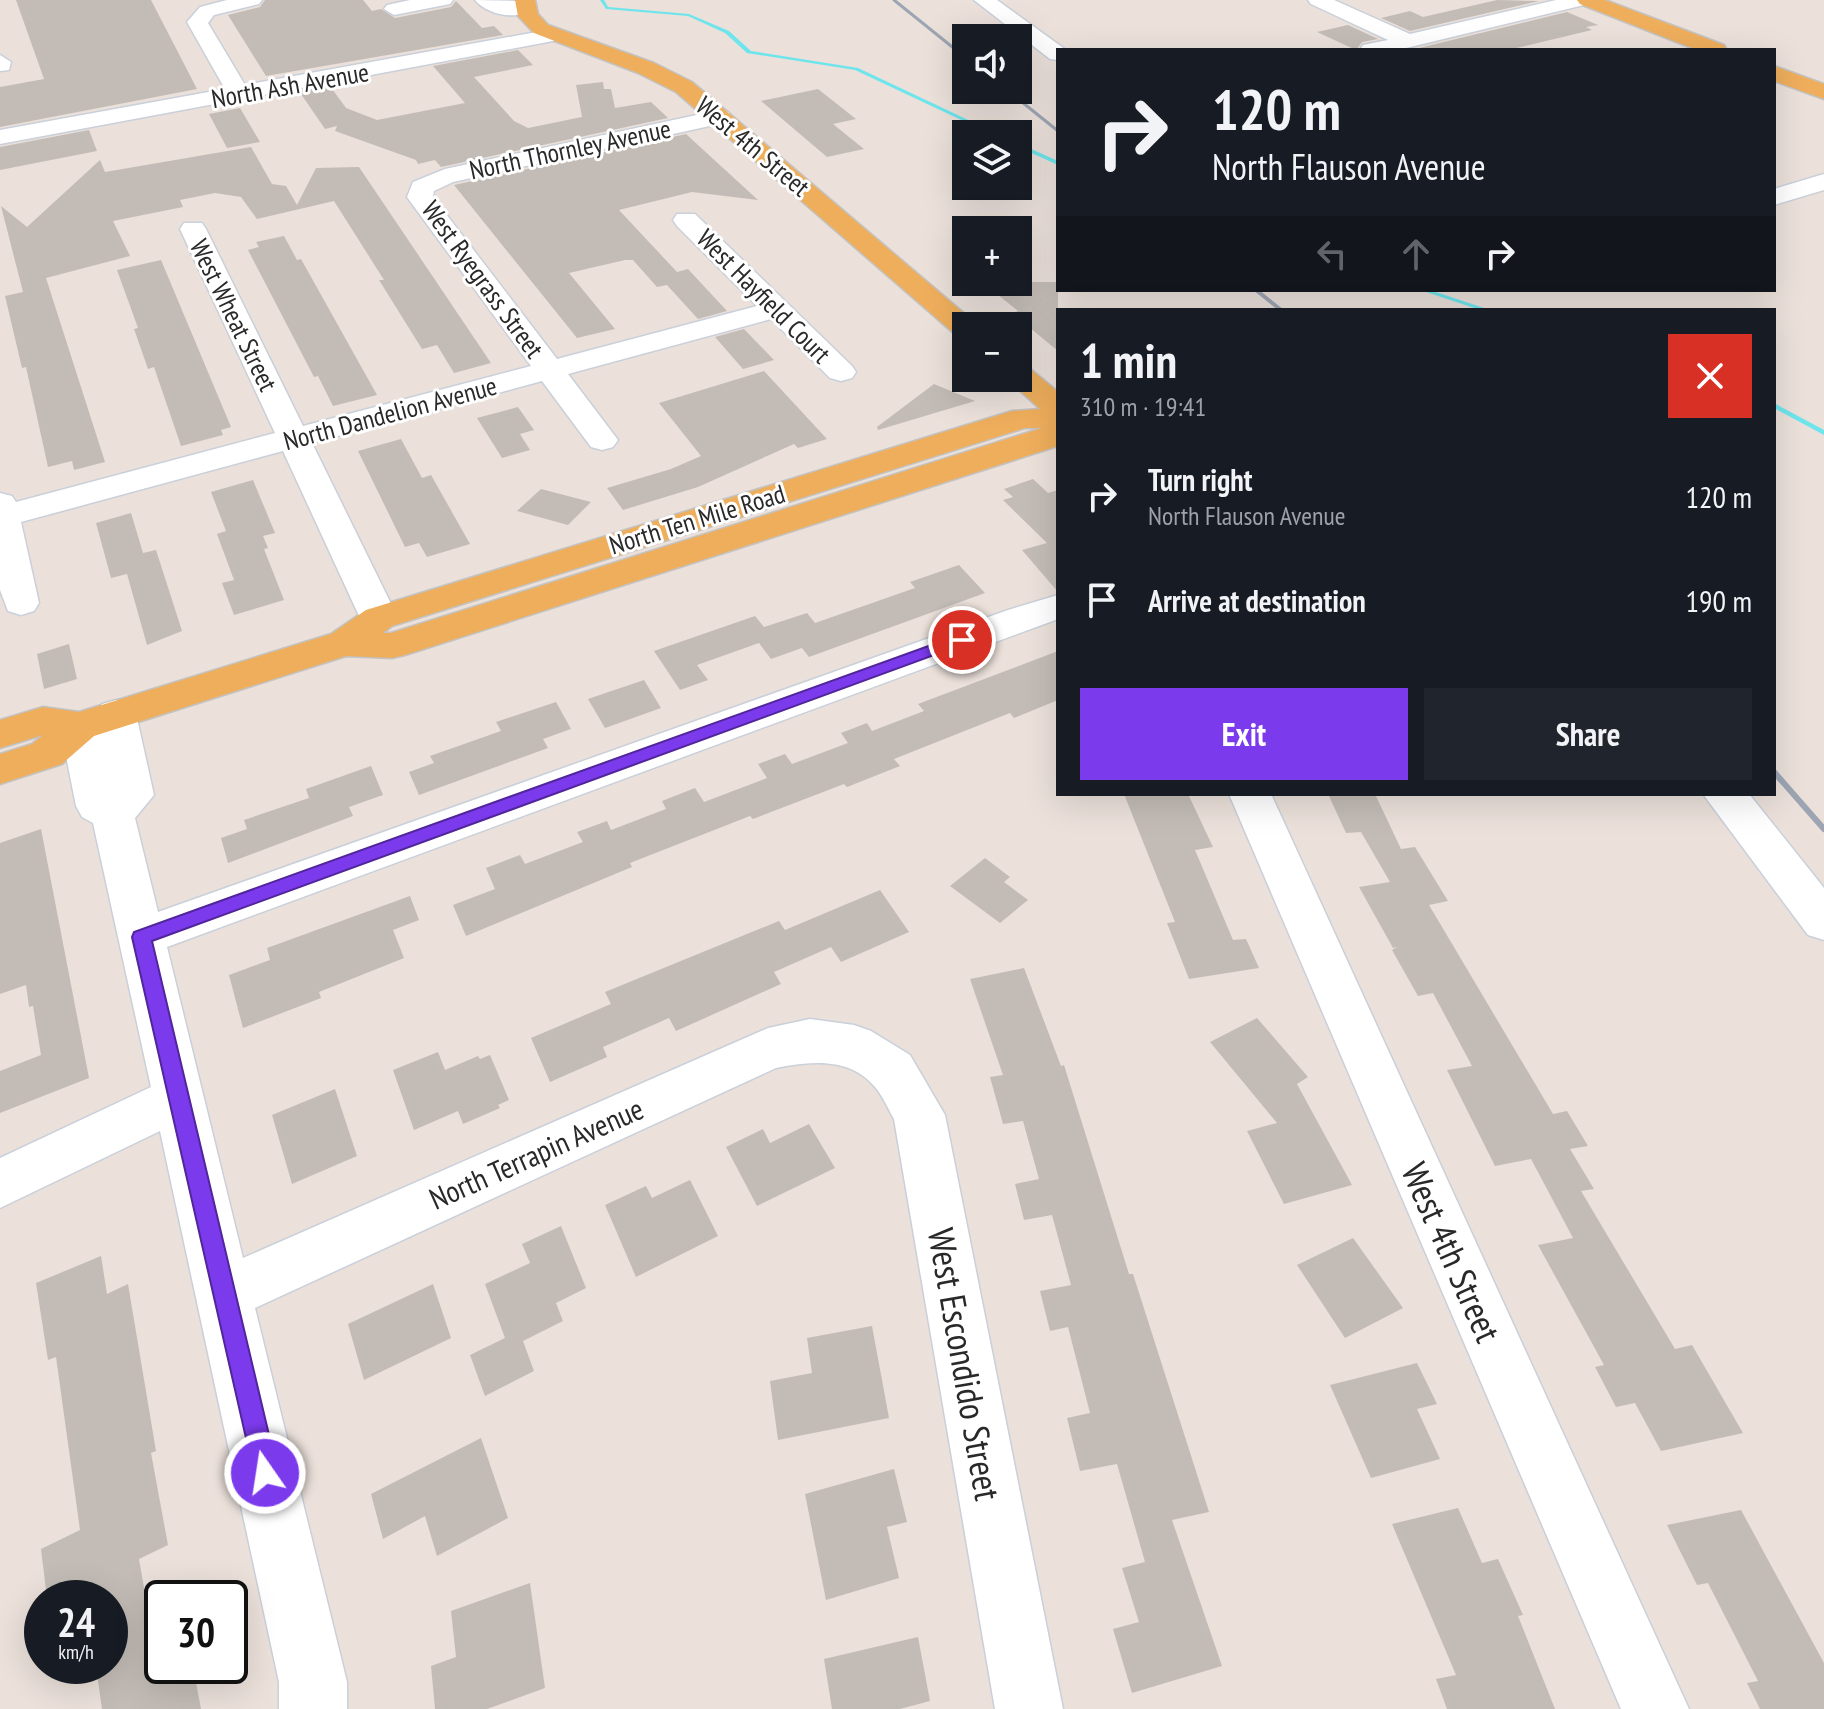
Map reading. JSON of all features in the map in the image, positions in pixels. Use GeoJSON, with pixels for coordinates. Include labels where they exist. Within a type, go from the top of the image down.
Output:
{"type":"FeatureCollection","features":[{"type":"Feature","properties":{"kind":"main road"},"geometry":{"type":"LineString","coordinates":[[1587,0],[1711,48]]}},
{"type":"Feature","properties":{"kind":"main road","name":"West 4th Street"},"geometry":{"type":"LineString","coordinates":[[524,4],[532,22],[553,35],[668,77],[720,117],[952,317]]}},
{"type":"Feature","properties":{"kind":"main road"},"geometry":{"type":"LineString","coordinates":[[1776,74],[1824,92]]}},
{"type":"Feature","properties":{"kind":"main road"},"geometry":{"type":"LineString","coordinates":[[1032,386],[1056,406]]}},
{"type":"Feature","properties":{"kind":"main road","name":"North Ten Mile Road"},"geometry":{"type":"LineString","coordinates":[[0,769],[47,754],[98,720],[344,643],[379,618],[1023,418],[1056,419]]}},
{"type":"Feature","properties":{"kind":"main road","name":"North Ten Mile Road"},"geometry":{"type":"LineString","coordinates":[[344,643],[392,646],[1050,438],[1056,432]]}},
{"type":"Feature","properties":{"kind":"main road","name":"North Ten Mile Road"},"geometry":{"type":"LineString","coordinates":[[0,734],[43,721],[98,720]]}},
{"type":"Feature","properties":{"kind":"street"},"geometry":{"type":"LineString","coordinates":[[239,94],[197,22],[207,11],[252,0]]}},
{"type":"Feature","properties":{"kind":"street"},"geometry":{"type":"LineString","coordinates":[[394,9],[443,0]]}},
{"type":"Feature","properties":{"kind":"street"},"geometry":{"type":"LineString","coordinates":[[485,0],[495,8],[524,4]]}},
{"type":"Feature","properties":{"kind":"street"},"geometry":{"type":"LineString","coordinates":[[984,0],[1056,53]]}},
{"type":"Feature","properties":{"kind":"street"},"geometry":{"type":"LineString","coordinates":[[1318,0],[1408,41]]}},
{"type":"Feature","properties":{"kind":"street"},"geometry":{"type":"LineString","coordinates":[[1379,48],[1581,0]]}},
{"type":"Feature","properties":{"kind":"street","name":"North Ash Avenue"},"geometry":{"type":"LineString","coordinates":[[0,137],[152,120],[239,94],[384,77],[553,35]]}},
{"type":"Feature","properties":{"kind":"street","name":"North Thornley Avenue"},"geometry":{"type":"LineString","coordinates":[[422,187],[445,176],[720,117]]}},
{"type":"Feature","properties":{"kind":"street"},"geometry":{"type":"LineString","coordinates":[[1776,196],[1824,182]]}},
{"type":"Feature","properties":{"kind":"street","name":"West Ryegrass Street"},"geometry":{"type":"LineString","coordinates":[[422,187],[420,197],[602,440]]}},
{"type":"Feature","properties":{"kind":"street","name":"West Hayfield Court"},"geometry":{"type":"LineString","coordinates":[[686,220],[841,372]]}},
{"type":"Feature","properties":{"kind":"street","name":"West Wheat Street"},"geometry":{"type":"LineString","coordinates":[[193,229],[379,618]]}},
{"type":"Feature","properties":{"kind":"street","name":"North Dandelion Avenue"},"geometry":{"type":"LineString","coordinates":[[1,510],[294,438],[777,309]]}},
{"type":"Feature","properties":{"kind":"street"},"geometry":{"type":"LineString","coordinates":[[1,510],[21,603]]}},
{"type":"Feature","properties":{"kind":"street"},"geometry":{"type":"LineString","coordinates":[[141,937],[1056,608]]}},
{"type":"Feature","properties":{"kind":"street"},"geometry":{"type":"LineString","coordinates":[[98,720],[97,806],[113,814],[313,1682],[313,1709]]}},
{"type":"Feature","properties":{"kind":"street","name":"West 4th Street"},"geometry":{"type":"LineString","coordinates":[[1251,796],[1655,1709]]}},
{"type":"Feature","properties":{"kind":"street"},"geometry":{"type":"LineString","coordinates":[[1726,796],[1764,840],[1824,922]]}},
{"type":"Feature","properties":{"kind":"street","name":"North Terrapin Avenue"},"geometry":{"type":"LineString","coordinates":[[224,1294],[768,1049],[810,1040],[854,1046]]}},
{"type":"Feature","properties":{"kind":"street","name":"West Escondido Street"},"geometry":{"type":"LineString","coordinates":[[854,1046],[892,1070],[919,1115],[1029,1709]]}},
{"type":"Feature","properties":{"kind":"street"},"geometry":{"type":"LineString","coordinates":[[0,1184],[178,1098]]}},
{"type":"Feature","properties":{"kind":"building"},"geometry":{"type":"Polygon","coordinates":[[[16,0],[151,0],[197,89],[0,127],[0,87],[44,79],[16,0]]]}},
{"type":"Feature","properties":{"kind":"building"},"geometry":{"type":"Polygon","coordinates":[[[265,0],[363,0],[372,11],[381,9],[395,18],[451,7],[456,1],[482,28],[494,26],[503,35],[266,76],[228,15],[260,7],[265,0]]]}},
{"type":"Feature","properties":{"kind":"building"},"geometry":{"type":"Polygon","coordinates":[[[1497,0],[1539,1],[1410,31],[1381,18],[1410,11],[1423,17],[1497,0]]]}},
{"type":"Feature","properties":{"kind":"building"},"geometry":{"type":"Polygon","coordinates":[[[1567,12],[1598,25],[1586,27],[1592,30],[1516,48],[1419,48],[1567,12]]]}},
{"type":"Feature","properties":{"kind":"building"},"geometry":{"type":"Polygon","coordinates":[[[1348,25],[1378,39],[1352,48],[1317,32],[1348,25]]]}},
{"type":"Feature","properties":{"kind":"building"},"geometry":{"type":"Polygon","coordinates":[[[518,50],[533,65],[474,77],[514,121],[528,128],[582,117],[576,85],[603,82],[604,89],[611,89],[615,108],[651,102],[668,118],[441,167],[435,160],[418,164],[416,160],[335,131],[337,126],[325,129],[299,91],[330,86],[346,108],[377,120],[465,103],[433,66],[518,50]]]}},
{"type":"Feature","properties":{"kind":"building"},"geometry":{"type":"Polygon","coordinates":[[[818,89],[856,119],[833,124],[864,149],[827,157],[761,101],[818,89]]]}},
{"type":"Feature","properties":{"kind":"building"},"geometry":{"type":"Polygon","coordinates":[[[240,108],[260,142],[227,148],[209,114],[240,108]]]}},
{"type":"Feature","properties":{"kind":"building"},"geometry":{"type":"Polygon","coordinates":[[[89,130],[97,151],[0,170],[0,147],[89,130]]]}},
{"type":"Feature","properties":{"kind":"building"},"geometry":{"type":"Polygon","coordinates":[[[686,134],[758,200],[692,192],[619,210],[677,272],[688,269],[727,311],[698,319],[667,285],[657,287],[633,260],[625,260],[569,273],[615,329],[577,338],[454,185],[686,134]]]}},
{"type":"Feature","properties":{"kind":"building"},"geometry":{"type":"Polygon","coordinates":[[[251,147],[272,184],[286,186],[297,205],[316,168],[359,167],[491,363],[454,373],[437,345],[422,349],[379,280],[384,280],[334,201],[257,219],[241,197],[215,193],[180,200],[183,207],[113,221],[130,256],[46,278],[105,462],[74,470],[72,461],[48,467],[26,367],[22,368],[5,296],[23,292],[1,206],[27,227],[100,160],[105,172],[251,147]]]}},
{"type":"Feature","properties":{"kind":"building"},"geometry":{"type":"Polygon","coordinates":[[[284,236],[297,260],[301,259],[377,395],[333,406],[318,376],[314,377],[248,250],[259,247],[256,242],[284,236]]]}},
{"type":"Feature","properties":{"kind":"building"},"geometry":{"type":"Polygon","coordinates":[[[161,260],[231,427],[221,430],[223,435],[181,446],[154,367],[148,369],[134,329],[138,328],[117,270],[161,260]]]}},
{"type":"Feature","properties":{"kind":"building"},"geometry":{"type":"Polygon","coordinates":[[[1032,282],[1056,282],[1056,349],[1032,330],[1032,312],[1015,312],[1018,311],[999,296],[1032,296],[1032,282]]]}},
{"type":"Feature","properties":{"kind":"building"},"geometry":{"type":"Polygon","coordinates":[[[744,329],[774,360],[743,369],[715,337],[744,329]]]}},
{"type":"Feature","properties":{"kind":"building"},"geometry":{"type":"Polygon","coordinates":[[[764,371],[827,439],[798,448],[794,444],[698,487],[623,510],[607,488],[671,469],[701,456],[659,403],[764,371]]]}},
{"type":"Feature","properties":{"kind":"building"},"geometry":{"type":"Polygon","coordinates":[[[934,384],[975,401],[878,430],[877,427],[934,384]]]}},
{"type":"Feature","properties":{"kind":"building"},"geometry":{"type":"Polygon","coordinates":[[[518,407],[534,430],[520,434],[530,450],[502,458],[477,418],[518,407]]]}},
{"type":"Feature","properties":{"kind":"building"},"geometry":{"type":"Polygon","coordinates":[[[401,439],[422,478],[431,475],[470,544],[427,557],[419,543],[405,547],[358,451],[401,439]]]}},
{"type":"Feature","properties":{"kind":"building"},"geometry":{"type":"Polygon","coordinates":[[[1033,479],[1048,493],[1056,491],[1056,590],[1022,550],[1047,543],[1003,500],[1013,497],[1004,489],[1033,479]]]}},
{"type":"Feature","properties":{"kind":"building"},"geometry":{"type":"Polygon","coordinates":[[[253,480],[275,533],[263,536],[268,548],[264,549],[284,600],[234,615],[222,583],[234,580],[217,534],[226,531],[211,492],[253,480]]]}},
{"type":"Feature","properties":{"kind":"building"},"geometry":{"type":"Polygon","coordinates":[[[541,489],[591,502],[568,525],[517,511],[541,489]]]}},
{"type":"Feature","properties":{"kind":"building"},"geometry":{"type":"Polygon","coordinates":[[[131,513],[143,553],[156,550],[182,631],[147,645],[127,574],[111,578],[96,523],[131,513]]]}},
{"type":"Feature","properties":{"kind":"building"},"geometry":{"type":"Polygon","coordinates":[[[959,565],[985,593],[809,657],[802,648],[771,659],[759,643],[697,665],[708,680],[680,690],[654,651],[755,616],[764,627],[807,613],[815,623],[915,588],[910,582],[959,565]]]}},
{"type":"Feature","properties":{"kind":"building"},"geometry":{"type":"Polygon","coordinates":[[[69,644],[77,679],[44,689],[37,654],[69,644]]]}},
{"type":"Feature","properties":{"kind":"building"},"geometry":{"type":"Polygon","coordinates":[[[1056,652],[1056,701],[1014,718],[1010,713],[894,759],[900,766],[847,787],[844,784],[753,819],[750,816],[630,863],[632,867],[466,936],[453,905],[495,889],[486,868],[520,855],[525,864],[583,842],[577,832],[607,821],[611,830],[666,809],[662,801],[695,788],[704,802],[767,778],[758,764],[785,754],[792,764],[848,743],[841,733],[867,723],[872,731],[924,711],[918,704],[1056,652]]]}},
{"type":"Feature","properties":{"kind":"building"},"geometry":{"type":"Polygon","coordinates":[[[644,680],[661,708],[605,728],[588,699],[644,680]]]}},
{"type":"Feature","properties":{"kind":"building"},"geometry":{"type":"Polygon","coordinates":[[[556,702],[571,729],[543,739],[548,748],[419,795],[409,772],[434,763],[430,756],[501,731],[496,722],[556,702]]]}},
{"type":"Feature","properties":{"kind":"building"},"geometry":{"type":"Polygon","coordinates":[[[371,766],[383,795],[349,807],[353,816],[228,863],[221,838],[247,829],[244,820],[309,798],[306,789],[371,766]]]}},
{"type":"Feature","properties":{"kind":"building"},"geometry":{"type":"Polygon","coordinates":[[[1125,796],[1189,796],[1213,847],[1195,850],[1233,940],[1246,939],[1259,968],[1189,979],[1167,923],[1175,922],[1125,796]]]}},
{"type":"Feature","properties":{"kind":"building"},"geometry":{"type":"Polygon","coordinates":[[[1329,796],[1376,796],[1401,849],[1415,847],[1448,901],[1429,905],[1553,1114],[1567,1111],[1588,1146],[1570,1149],[1594,1189],[1581,1191],[1675,1349],[1692,1345],[1743,1433],[1661,1451],[1635,1403],[1616,1407],[1595,1367],[1604,1365],[1538,1245],[1573,1238],[1531,1159],[1495,1166],[1447,1070],[1472,1066],[1433,993],[1418,996],[1392,950],[1397,947],[1393,948],[1359,887],[1390,882],[1361,832],[1346,833],[1329,796]]]}},
{"type":"Feature","properties":{"kind":"building"},"geometry":{"type":"Polygon","coordinates":[[[41,829],[89,1078],[0,1113],[0,1071],[41,1055],[33,1006],[29,1007],[26,985],[0,994],[0,843],[41,829]]]}},
{"type":"Feature","properties":{"kind":"building"},"geometry":{"type":"Polygon","coordinates":[[[985,858],[1010,877],[1004,882],[1028,900],[1000,923],[950,886],[985,858]]]}},
{"type":"Feature","properties":{"kind":"building"},"geometry":{"type":"Polygon","coordinates":[[[880,890],[909,932],[841,962],[831,947],[774,972],[781,984],[676,1031],[669,1018],[603,1047],[607,1057],[550,1082],[531,1038],[611,1004],[605,992],[779,921],[785,930],[880,890]]]}},
{"type":"Feature","properties":{"kind":"building"},"geometry":{"type":"Polygon","coordinates":[[[410,896],[419,920],[393,930],[404,958],[319,992],[321,998],[243,1028],[229,975],[270,960],[267,948],[410,896]]]}},
{"type":"Feature","properties":{"kind":"building"},"geometry":{"type":"Polygon","coordinates":[[[1024,968],[1061,1066],[1064,1065],[1129,1274],[1133,1274],[1209,1512],[1172,1520],[1222,1666],[1132,1693],[1113,1629],[1139,1622],[1122,1568],[1145,1562],[1117,1464],[1080,1471],[1067,1418],[1090,1413],[1068,1327],[1050,1331],[1040,1291],[1071,1285],[1052,1215],[1024,1220],[1015,1184],[1039,1179],[1023,1121],[1003,1124],[990,1077],[1003,1075],[970,979],[1024,968]]]}},
{"type":"Feature","properties":{"kind":"building"},"geometry":{"type":"Polygon","coordinates":[[[1257,1018],[1308,1077],[1297,1084],[1352,1185],[1284,1204],[1247,1131],[1277,1123],[1210,1042],[1257,1018]]]}},
{"type":"Feature","properties":{"kind":"building"},"geometry":{"type":"Polygon","coordinates":[[[438,1052],[445,1070],[478,1056],[480,1059],[490,1055],[509,1100],[498,1105],[500,1108],[463,1124],[458,1111],[414,1130],[393,1070],[438,1052]]]}},
{"type":"Feature","properties":{"kind":"building"},"geometry":{"type":"Polygon","coordinates":[[[335,1089],[357,1156],[292,1184],[272,1115],[335,1089]]]}},
{"type":"Feature","properties":{"kind":"building"},"geometry":{"type":"Polygon","coordinates":[[[809,1124],[835,1168],[757,1206],[726,1147],[763,1129],[770,1143],[809,1124]]]}},
{"type":"Feature","properties":{"kind":"building"},"geometry":{"type":"Polygon","coordinates":[[[690,1180],[718,1236],[636,1277],[605,1205],[646,1186],[652,1198],[690,1180]]]}},
{"type":"Feature","properties":{"kind":"building"},"geometry":{"type":"Polygon","coordinates":[[[561,1226],[586,1288],[556,1303],[563,1321],[523,1341],[534,1371],[485,1396],[470,1355],[505,1338],[485,1284],[530,1263],[522,1244],[561,1226]]]}},
{"type":"Feature","properties":{"kind":"building"},"geometry":{"type":"Polygon","coordinates":[[[1353,1238],[1403,1308],[1345,1338],[1297,1265],[1353,1238]]]}},
{"type":"Feature","properties":{"kind":"building"},"geometry":{"type":"Polygon","coordinates":[[[101,1256],[107,1294],[128,1284],[156,1451],[151,1453],[168,1545],[139,1559],[144,1588],[144,1684],[196,1684],[201,1709],[102,1709],[98,1684],[128,1684],[128,1580],[45,1580],[41,1549],[80,1530],[56,1357],[48,1360],[36,1283],[101,1256]]]}},
{"type":"Feature","properties":{"kind":"building"},"geometry":{"type":"Polygon","coordinates":[[[433,1284],[451,1338],[364,1380],[348,1324],[433,1284]]]}},
{"type":"Feature","properties":{"kind":"building"},"geometry":{"type":"Polygon","coordinates":[[[872,1326],[889,1418],[778,1440],[770,1381],[812,1373],[807,1338],[872,1326]]]}},
{"type":"Feature","properties":{"kind":"building"},"geometry":{"type":"Polygon","coordinates":[[[1417,1363],[1437,1404],[1417,1409],[1440,1459],[1371,1478],[1330,1385],[1417,1363]]]}},
{"type":"Feature","properties":{"kind":"building"},"geometry":{"type":"Polygon","coordinates":[[[481,1438],[508,1518],[437,1556],[425,1516],[383,1539],[371,1494],[481,1438]]]}},
{"type":"Feature","properties":{"kind":"building"},"geometry":{"type":"Polygon","coordinates":[[[894,1469],[907,1522],[887,1527],[899,1578],[826,1600],[805,1494],[894,1469]]]}},
{"type":"Feature","properties":{"kind":"building"},"geometry":{"type":"Polygon","coordinates":[[[1458,1508],[1482,1563],[1498,1559],[1523,1615],[1518,1616],[1555,1709],[1447,1709],[1436,1679],[1456,1675],[1392,1524],[1458,1508]]]}},
{"type":"Feature","properties":{"kind":"building"},"geometry":{"type":"Polygon","coordinates":[[[1741,1510],[1824,1663],[1824,1709],[1760,1709],[1747,1683],[1758,1681],[1708,1583],[1697,1585],[1667,1525],[1741,1510]]]}},
{"type":"Feature","properties":{"kind":"building"},"geometry":{"type":"Polygon","coordinates":[[[530,1583],[545,1688],[487,1709],[435,1709],[431,1666],[456,1657],[451,1611],[530,1583]]]}},
{"type":"Feature","properties":{"kind":"building"},"geometry":{"type":"Polygon","coordinates":[[[918,1637],[930,1701],[900,1709],[832,1709],[824,1659],[918,1637]]]}},
{"type":"Feature","properties":{"kind":"waterway"},"geometry":{"type":"LineString","coordinates":[[602,0],[606,8],[689,15],[727,32],[749,52],[856,69],[965,120]]}},
{"type":"Feature","properties":{"kind":"waterway"},"geometry":{"type":"LineString","coordinates":[[1032,151],[1056,162]]}},
{"type":"Feature","properties":{"kind":"waterway"},"geometry":{"type":"LineString","coordinates":[[1429,292],[1481,308]]}},
{"type":"Feature","properties":{"kind":"waterway"},"geometry":{"type":"LineString","coordinates":[[1776,406],[1824,433]]}},
{"type":"Feature","properties":{"kind":"railway"},"geometry":{"type":"LineString","coordinates":[[894,0],[952,47]]}},
{"type":"Feature","properties":{"kind":"railway"},"geometry":{"type":"LineString","coordinates":[[1024,104],[1056,129]]}},
{"type":"Feature","properties":{"kind":"railway"},"geometry":{"type":"LineString","coordinates":[[1258,292],[1278,308]]}},
{"type":"Feature","properties":{"kind":"railway"},"geometry":{"type":"LineString","coordinates":[[1776,774],[1824,829]]}},
{"type":"Feature","properties":{"kind":"route"},"geometry":{"type":"LineString","coordinates":[[265,1473],[141,937],[962,640]]}}]}
